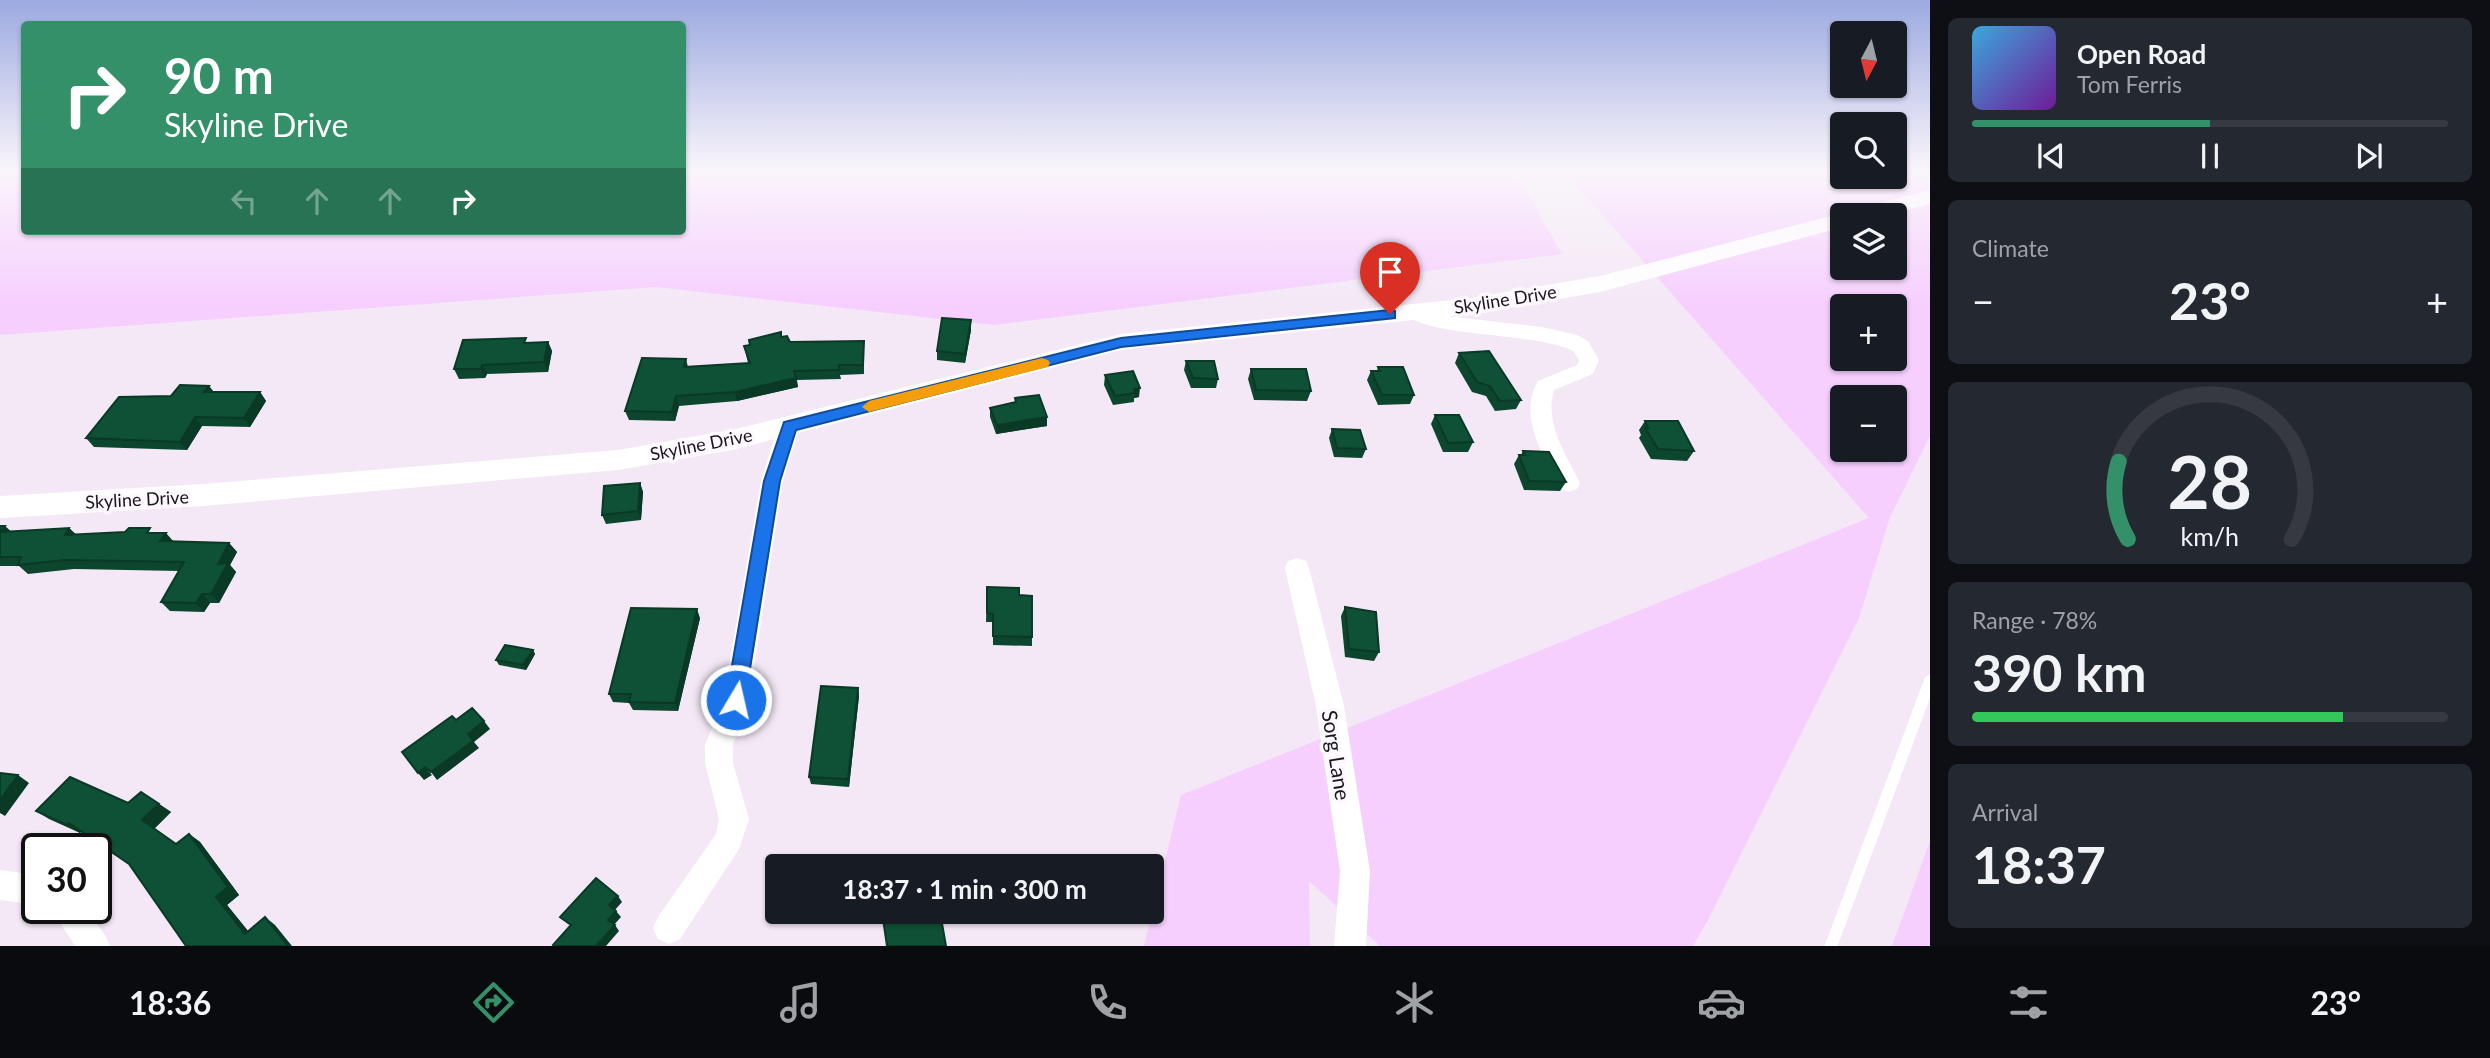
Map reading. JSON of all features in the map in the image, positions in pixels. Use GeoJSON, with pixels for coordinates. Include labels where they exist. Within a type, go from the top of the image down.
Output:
{"type":"FeatureCollection","features":[{"type":"Feature","properties":{"kind":"street","name":"Skyline Drive"},"geometry":{"type":"LineString","coordinates":[[0,507],[202,495],[618,460],[732,440],[1121,342],[1471,306],[1600,284],[1830,223]]}},
{"type":"Feature","properties":{"kind":"street"},"geometry":{"type":"LineString","coordinates":[[1414,312],[1444,322],[1542,334],[1570,340],[1581,346],[1589,360],[1586,369],[1545,386],[1539,400],[1540,423],[1569,483]]}},
{"type":"Feature","properties":{"kind":"street"},"geometry":{"type":"LineString","coordinates":[[668,928],[713,866],[729,839],[734,819],[719,763],[719,745],[736,700],[772,481],[789,426]]}},
{"type":"Feature","properties":{"kind":"street","name":"Sorg Lane"},"geometry":{"type":"LineString","coordinates":[[1297,568],[1330,705],[1355,872],[1349,946]]}},
{"type":"Feature","properties":{"kind":"street"},"geometry":{"type":"LineString","coordinates":[[0,885],[21,888]]}},
{"type":"Feature","properties":{"kind":"street"},"geometry":{"type":"LineString","coordinates":[[78,924],[94,946]]}},
{"type":"Feature","properties":{"kind":"lane"},"geometry":{"type":"LineString","coordinates":[[1831,946],[1930,681]]}},
{"type":"Feature","properties":{"kind":"shaded area"},"geometry":{"type":"Polygon","coordinates":[[[0,214],[21,214],[21,235],[686,235],[686,214],[1539,214],[1562,254],[994,325],[656,287],[0,335],[0,214]]]}},
{"type":"Feature","properties":{"kind":"shaded area"},"geometry":{"type":"Polygon","coordinates":[[[1602,214],[1830,214],[1830,280],[1907,280],[1907,214],[1930,214],[1930,436],[1890,517],[1859,618],[1693,946],[1380,946],[1309,881],[1310,946],[1144,946],[1149,924],[1164,924],[1164,864],[1181,795],[1869,518],[1602,214]]]}},
{"type":"Feature","properties":{"kind":"shaded area"},"geometry":{"type":"Polygon","coordinates":[[[1930,841],[1930,946],[1892,946],[1930,841]]]}},
{"type":"Feature","properties":{"kind":"building"},"geometry":{"type":"Polygon","coordinates":[[[942,318],[971,320],[965,354],[937,351],[942,318]]]}},
{"type":"Feature","properties":{"kind":"building"},"geometry":{"type":"Polygon","coordinates":[[[781,332],[781,337],[787,336],[790,342],[864,341],[863,365],[839,365],[839,370],[794,371],[796,378],[735,392],[676,396],[672,412],[625,411],[642,358],[686,359],[684,367],[750,363],[744,346],[750,345],[749,340],[781,332]]]}},
{"type":"Feature","properties":{"kind":"building"},"geometry":{"type":"Polygon","coordinates":[[[526,338],[524,343],[548,342],[544,362],[454,369],[463,340],[526,338]]]}},
{"type":"Feature","properties":{"kind":"building"},"geometry":{"type":"Polygon","coordinates":[[[1489,351],[1521,400],[1500,401],[1490,386],[1477,382],[1459,353],[1489,351]]]}},
{"type":"Feature","properties":{"kind":"building"},"geometry":{"type":"Polygon","coordinates":[[[1186,361],[1214,361],[1218,379],[1193,378],[1186,361]]]}},
{"type":"Feature","properties":{"kind":"building"},"geometry":{"type":"Polygon","coordinates":[[[1378,367],[1403,367],[1414,395],[1382,395],[1371,371],[1380,371],[1378,367]]]}},
{"type":"Feature","properties":{"kind":"building"},"geometry":{"type":"Polygon","coordinates":[[[1251,369],[1306,369],[1311,391],[1256,390],[1251,369]]]}},
{"type":"Feature","properties":{"kind":"building"},"geometry":{"type":"Polygon","coordinates":[[[1133,371],[1140,388],[1134,389],[1135,393],[1115,396],[1105,375],[1133,371]]]}},
{"type":"Feature","properties":{"kind":"building"},"geometry":{"type":"Polygon","coordinates":[[[180,385],[209,386],[204,392],[260,392],[244,418],[195,417],[180,442],[86,438],[119,397],[171,396],[180,385]]]}},
{"type":"Feature","properties":{"kind":"building"},"geometry":{"type":"Polygon","coordinates":[[[1039,395],[1047,417],[997,425],[990,408],[1016,402],[1015,398],[1039,395]]]}},
{"type":"Feature","properties":{"kind":"building"},"geometry":{"type":"Polygon","coordinates":[[[1435,415],[1459,415],[1473,442],[1448,443],[1435,415]]]}},
{"type":"Feature","properties":{"kind":"building"},"geometry":{"type":"Polygon","coordinates":[[[1645,421],[1678,421],[1694,451],[1658,449],[1645,428],[1648,428],[1645,421]]]}},
{"type":"Feature","properties":{"kind":"building"},"geometry":{"type":"Polygon","coordinates":[[[1332,429],[1360,430],[1366,449],[1337,448],[1332,429]]]}},
{"type":"Feature","properties":{"kind":"building"},"geometry":{"type":"Polygon","coordinates":[[[1523,451],[1549,452],[1566,482],[1529,481],[1519,455],[1525,455],[1523,451]]]}},
{"type":"Feature","properties":{"kind":"building"},"geometry":{"type":"Polygon","coordinates":[[[640,483],[638,511],[602,515],[604,486],[640,483]]]}},
{"type":"Feature","properties":{"kind":"building"},"geometry":{"type":"Polygon","coordinates":[[[0,526],[5,526],[1,532],[69,528],[65,535],[150,528],[147,533],[166,533],[160,541],[229,543],[218,564],[228,563],[211,594],[202,594],[196,603],[161,602],[184,562],[65,560],[18,565],[21,557],[0,557],[0,526]]]}},
{"type":"Feature","properties":{"kind":"building"},"geometry":{"type":"Polygon","coordinates":[[[987,587],[1019,588],[1019,595],[1032,596],[1032,637],[993,636],[993,614],[987,613],[987,587]]]}},
{"type":"Feature","properties":{"kind":"building"},"geometry":{"type":"Polygon","coordinates":[[[1345,607],[1376,612],[1379,652],[1349,649],[1345,607]]]}},
{"type":"Feature","properties":{"kind":"building"},"geometry":{"type":"Polygon","coordinates":[[[631,608],[697,609],[675,703],[629,702],[631,694],[609,694],[631,608]]]}},
{"type":"Feature","properties":{"kind":"building"},"geometry":{"type":"Polygon","coordinates":[[[505,645],[533,650],[523,665],[496,660],[505,645]]]}},
{"type":"Feature","properties":{"kind":"building"},"geometry":{"type":"Polygon","coordinates":[[[821,686],[858,688],[848,779],[809,777],[821,686]]]}},
{"type":"Feature","properties":{"kind":"building"},"geometry":{"type":"Polygon","coordinates":[[[472,708],[484,721],[468,734],[473,741],[431,772],[425,767],[418,773],[402,752],[452,716],[456,720],[472,708]]]}},
{"type":"Feature","properties":{"kind":"building"},"geometry":{"type":"Polygon","coordinates":[[[0,773],[18,775],[0,800],[0,773]]]}},
{"type":"Feature","properties":{"kind":"building"},"geometry":{"type":"Polygon","coordinates":[[[70,777],[128,803],[141,792],[159,804],[142,820],[176,844],[189,834],[228,887],[216,897],[245,934],[265,917],[288,946],[186,946],[129,864],[112,852],[112,833],[84,833],[69,823],[67,825],[36,811],[70,777]]]}},
{"type":"Feature","properties":{"kind":"building"},"geometry":{"type":"Polygon","coordinates":[[[596,878],[618,896],[609,905],[616,911],[608,920],[615,925],[596,946],[554,946],[571,925],[560,917],[596,878]]]}},
{"type":"Feature","properties":{"kind":"building"},"geometry":{"type":"Polygon","coordinates":[[[884,924],[942,924],[946,946],[887,946],[884,924]]]}},
{"type":"Feature","properties":{"kind":"slow traffic"},"geometry":{"type":"LineString","coordinates":[[869,407],[1042,363]]}},
{"type":"Feature","properties":{"kind":"route"},"geometry":{"type":"LineString","coordinates":[[736,700],[772,481],[789,426],[1121,342],[1390,314]]}}]}
